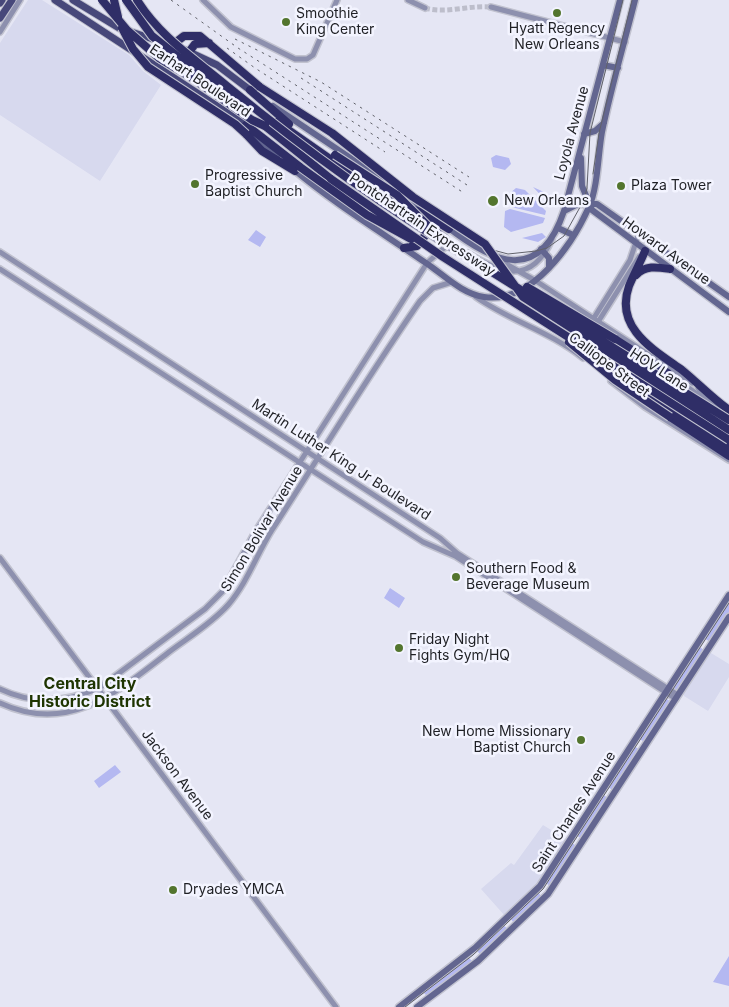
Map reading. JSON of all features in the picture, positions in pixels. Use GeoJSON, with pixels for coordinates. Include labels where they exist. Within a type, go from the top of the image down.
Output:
{"type":"FeatureCollection","features":[{"type":"Feature","properties":{"kind":"highway"},"geometry":{"type":"LineString","coordinates":[[102,0],[141,44],[159,58],[192,78],[252,120],[265,126]]}},
{"type":"Feature","properties":{"kind":"highway"},"geometry":{"type":"LineString","coordinates":[[114,0],[121,26],[133,49],[148,67],[235,124],[262,151],[298,169]]}},
{"type":"Feature","properties":{"kind":"highway","name":"Pontchartrain Expressway"},"geometry":{"type":"LineString","coordinates":[[126,0],[152,36],[316,169],[443,257],[729,440]]}},
{"type":"Feature","properties":{"kind":"highway","name":"Pontchartrain Expressway"},"geometry":{"type":"LineString","coordinates":[[137,0],[162,33],[247,102],[378,201],[415,226],[473,260],[729,420]]}},
{"type":"Feature","properties":{"kind":"highway","name":"HOV Lane"},"geometry":{"type":"LineString","coordinates":[[171,46],[179,39],[190,35],[200,36],[213,45],[260,87],[332,133],[413,197],[485,244],[523,297],[729,430]]}},
{"type":"Feature","properties":{"kind":"highway"},"geometry":{"type":"LineString","coordinates":[[189,52],[200,42],[213,45]]}},
{"type":"Feature","properties":{"kind":"highway"},"geometry":{"type":"LineString","coordinates":[[250,90],[277,116],[397,195],[429,227],[473,260],[516,280],[556,303],[668,373]]}},
{"type":"Feature","properties":{"kind":"highway"},"geometry":{"type":"LineString","coordinates":[[247,102],[386,198],[427,215],[449,229]]}},
{"type":"Feature","properties":{"kind":"highway"},"geometry":{"type":"LineString","coordinates":[[246,125],[298,169],[367,215],[443,257]]}},
{"type":"Feature","properties":{"kind":"highway"},"geometry":{"type":"LineString","coordinates":[[404,248],[417,246],[430,230],[432,223],[427,215]]}},
{"type":"Feature","properties":{"kind":"highway"},"geometry":{"type":"LineString","coordinates":[[645,251],[627,296],[627,312],[638,336],[729,410]]}},
{"type":"Feature","properties":{"kind":"highway"},"geometry":{"type":"LineString","coordinates":[[633,278],[645,269],[670,269]]}},
{"type":"Feature","properties":{"kind":"highway"},"geometry":{"type":"LineString","coordinates":[[547,322],[615,380],[729,456]]}},
{"type":"Feature","properties":{"kind":"highway"},"geometry":{"type":"LineString","coordinates":[[605,376],[651,398],[729,448]]}},
{"type":"Feature","properties":{"kind":"main road"},"geometry":{"type":"LineString","coordinates":[[0,4],[2,0]]}},
{"type":"Feature","properties":{"kind":"main road"},"geometry":{"type":"LineString","coordinates":[[0,18],[12,0]]}},
{"type":"Feature","properties":{"kind":"main road","name":"Earhart Boulevard"},"geometry":{"type":"LineString","coordinates":[[55,0],[246,125]]}},
{"type":"Feature","properties":{"kind":"main road","name":"Earhart Boulevard"},"geometry":{"type":"LineString","coordinates":[[73,0],[119,28],[189,52],[217,65],[250,90],[391,184],[449,229],[465,239]]}},
{"type":"Feature","properties":{"kind":"main road","name":"Loyola Avenue"},"geometry":{"type":"LineString","coordinates":[[492,256],[520,261],[528,259],[543,251],[558,228],[620,0]]}},
{"type":"Feature","properties":{"kind":"main road","name":"Loyola Avenue"},"geometry":{"type":"LineString","coordinates":[[472,293],[484,297],[517,294],[536,281],[549,268],[573,235],[589,204],[604,123],[635,0]]}},
{"type":"Feature","properties":{"kind":"main road"},"geometry":{"type":"LineString","coordinates":[[171,46],[163,59],[170,76],[189,52]]}},
{"type":"Feature","properties":{"kind":"main road"},"geometry":{"type":"LineString","coordinates":[[197,93],[198,78],[202,69],[209,64],[217,65]]}},
{"type":"Feature","properties":{"kind":"main road"},"geometry":{"type":"LineString","coordinates":[[603,65],[618,68]]}},
{"type":"Feature","properties":{"kind":"main road"},"geometry":{"type":"LineString","coordinates":[[584,134],[595,131],[604,123]]}},
{"type":"Feature","properties":{"kind":"main road"},"geometry":{"type":"LineString","coordinates":[[564,211],[578,204],[589,204],[581,180],[581,149]]}},
{"type":"Feature","properties":{"kind":"main road"},"geometry":{"type":"LineString","coordinates":[[298,169],[404,248],[452,282],[472,293]]}},
{"type":"Feature","properties":{"kind":"main road","name":"Howard Avenue"},"geometry":{"type":"LineString","coordinates":[[589,204],[614,216],[640,233],[729,297]]}},
{"type":"Feature","properties":{"kind":"main road","name":"Howard Avenue"},"geometry":{"type":"LineString","coordinates":[[589,204],[608,224],[729,312]]}},
{"type":"Feature","properties":{"kind":"main road"},"geometry":{"type":"LineString","coordinates":[[608,224],[614,216]]}},
{"type":"Feature","properties":{"kind":"main road"},"geometry":{"type":"LineString","coordinates":[[558,228],[573,235]]}},
{"type":"Feature","properties":{"kind":"main road","name":"Calliope Street"},"geometry":{"type":"LineString","coordinates":[[465,239],[492,256]]}},
{"type":"Feature","properties":{"kind":"main road"},"geometry":{"type":"LineString","coordinates":[[543,251],[550,262],[549,268]]}},
{"type":"Feature","properties":{"kind":"main road","name":"Saint Charles Avenue"},"geometry":{"type":"LineString","coordinates":[[399,1007],[476,947],[540,886],[729,595]]}},
{"type":"Feature","properties":{"kind":"main road","name":"Saint Charles Avenue"},"geometry":{"type":"LineString","coordinates":[[416,1007],[478,961],[548,894],[729,617]]}},
{"type":"Feature","properties":{"kind":"street"},"geometry":{"type":"LineString","coordinates":[[0,32],[20,0]]}},
{"type":"Feature","properties":{"kind":"street"},"geometry":{"type":"LineString","coordinates":[[203,0],[231,27],[295,59],[304,60],[313,55],[337,0]]}},
{"type":"Feature","properties":{"kind":"street"},"geometry":{"type":"LineString","coordinates":[[408,0],[425,8]]}},
{"type":"Feature","properties":{"kind":"street"},"geometry":{"type":"LineString","coordinates":[[491,7],[625,42]]}},
{"type":"Feature","properties":{"kind":"street"},"geometry":{"type":"LineString","coordinates":[[575,352],[625,269],[640,233]]}},
{"type":"Feature","properties":{"kind":"street"},"geometry":{"type":"LineString","coordinates":[[596,319],[652,241]]}},
{"type":"Feature","properties":{"kind":"street"},"geometry":{"type":"LineString","coordinates":[[427,263],[444,248],[451,246],[457,247],[492,268],[504,272],[518,271],[536,262],[543,251]]}},
{"type":"Feature","properties":{"kind":"street","name":"Martin Luther King Jr Boulevard"},"geometry":{"type":"LineString","coordinates":[[0,252],[319,458],[430,532],[457,553],[667,691]]}},
{"type":"Feature","properties":{"kind":"street","name":"Calliope Street"},"geometry":{"type":"LineString","coordinates":[[492,256],[536,281],[696,385],[729,420]]}},
{"type":"Feature","properties":{"kind":"street","name":"Simon Bolivar Avenue"},"geometry":{"type":"LineString","coordinates":[[0,689],[25,699],[48,701],[73,698],[98,688],[206,609],[223,591],[254,534],[427,263]]}},
{"type":"Feature","properties":{"kind":"street","name":"Martin Luther King Jr Boulevard"},"geometry":{"type":"LineString","coordinates":[[0,268],[423,542],[455,556],[667,691]]}},
{"type":"Feature","properties":{"kind":"street","name":"Simon Bolivar Avenue"},"geometry":{"type":"LineString","coordinates":[[0,704],[23,712],[59,714],[84,709],[106,699],[213,619],[238,592],[263,545],[422,298],[438,285],[452,282]]}},
{"type":"Feature","properties":{"kind":"street","name":"Calliope Street"},"geometry":{"type":"LineString","coordinates":[[472,293],[488,306],[539,330],[575,352],[645,407],[729,460]]}},
{"type":"Feature","properties":{"kind":"street","name":"Calliope Street"},"geometry":{"type":"LineString","coordinates":[[668,373],[713,405]]}},
{"type":"Feature","properties":{"kind":"street","name":"Jackson Avenue"},"geometry":{"type":"LineString","coordinates":[[0,558],[336,1007]]}},
{"type":"Feature","properties":{"kind":"street"},"geometry":{"type":"LineString","coordinates":[[667,691],[677,697]]}},
{"type":"Feature","properties":{"kind":"shaded area"},"geometry":{"type":"Polygon","coordinates":[[[28,0],[42,0],[129,55],[143,71],[161,85],[100,181],[0,115],[0,43],[28,0]]]}},
{"type":"Feature","properties":{"kind":"shaded area"},"geometry":{"type":"Polygon","coordinates":[[[496,155],[509,158],[511,164],[505,170],[493,167],[491,158],[496,155]]]}},
{"type":"Feature","properties":{"kind":"shaded area"},"geometry":{"type":"Polygon","coordinates":[[[533,187],[557,198],[561,203],[559,205],[550,205],[533,187]]]}},
{"type":"Feature","properties":{"kind":"shaded area"},"geometry":{"type":"Polygon","coordinates":[[[516,188],[525,190],[546,211],[545,215],[511,207],[511,205],[507,204],[509,194],[516,188]]]}},
{"type":"Feature","properties":{"kind":"shaded area"},"geometry":{"type":"Polygon","coordinates":[[[510,209],[545,218],[543,223],[511,232],[504,227],[505,211],[510,209]]]}},
{"type":"Feature","properties":{"kind":"shaded area"},"geometry":{"type":"Polygon","coordinates":[[[256,230],[266,237],[260,247],[248,240],[256,230]]]}},
{"type":"Feature","properties":{"kind":"shaded area"},"geometry":{"type":"Polygon","coordinates":[[[542,233],[546,237],[538,242],[522,238],[542,233]]]}},
{"type":"Feature","properties":{"kind":"shaded area"},"geometry":{"type":"Polygon","coordinates":[[[390,588],[405,598],[399,608],[384,598],[390,588]]]}},
{"type":"Feature","properties":{"kind":"shaded area"},"geometry":{"type":"Polygon","coordinates":[[[729,598],[729,612],[710,642],[704,638],[729,598]]]}},
{"type":"Feature","properties":{"kind":"shaded area"},"geometry":{"type":"Polygon","coordinates":[[[698,646],[704,650],[678,691],[672,687],[698,646]]]}},
{"type":"Feature","properties":{"kind":"shaded area"},"geometry":{"type":"Polygon","coordinates":[[[711,653],[729,664],[729,677],[708,711],[684,696],[684,693],[711,653]]]}},
{"type":"Feature","properties":{"kind":"shaded area"},"geometry":{"type":"Polygon","coordinates":[[[664,697],[671,702],[645,742],[639,739],[664,697]]]}},
{"type":"Feature","properties":{"kind":"shaded area"},"geometry":{"type":"Polygon","coordinates":[[[634,746],[640,750],[614,791],[608,787],[634,746]]]}},
{"type":"Feature","properties":{"kind":"shaded area"},"geometry":{"type":"Polygon","coordinates":[[[115,765],[121,772],[99,788],[94,781],[115,765]]]}},
{"type":"Feature","properties":{"kind":"shaded area"},"geometry":{"type":"Polygon","coordinates":[[[602,794],[608,798],[582,839],[576,835],[602,794]]]}},
{"type":"Feature","properties":{"kind":"shaded area"},"geometry":{"type":"Polygon","coordinates":[[[543,825],[566,839],[535,887],[505,916],[481,889],[511,863],[514,865],[543,825]]]}},
{"type":"Feature","properties":{"kind":"shaded area"},"geometry":{"type":"Polygon","coordinates":[[[572,843],[578,847],[551,887],[546,883],[572,843]]]}},
{"type":"Feature","properties":{"kind":"shaded area"},"geometry":{"type":"Polygon","coordinates":[[[538,892],[542,897],[514,923],[510,918],[538,892]]]}},
{"type":"Feature","properties":{"kind":"shaded area"},"geometry":{"type":"Polygon","coordinates":[[[503,925],[508,929],[480,954],[476,950],[503,925]]]}},
{"type":"Feature","properties":{"kind":"shaded area"},"geometry":{"type":"Polygon","coordinates":[[[729,956],[729,986],[713,982],[729,956]]]}},
{"type":"Feature","properties":{"kind":"shaded area"},"geometry":{"type":"Polygon","coordinates":[[[468,957],[472,961],[427,996],[422,991],[468,957]]]}},
{"type":"Feature","properties":{"kind":"tunnel"},"geometry":{"type":"LineString","coordinates":[[425,8],[449,10],[491,7]]}},
{"type":"Feature","properties":{"kind":"tram line"},"geometry":{"type":"LineString","coordinates":[[493,250],[508,254],[547,248],[564,236],[584,200],[587,188],[590,133],[623,0]]}},
{"type":"Feature","properties":{"kind":"tram line"},"geometry":{"type":"LineString","coordinates":[[593,174],[599,133],[632,0]]}},
{"type":"Feature","properties":{"kind":"tram line"},"geometry":{"type":"LineString","coordinates":[[405,1007],[473,955],[543,889],[729,603]]}},
{"type":"Feature","properties":{"kind":"railway"},"geometry":{"type":"LineString","coordinates":[[171,0],[238,48],[464,193]]}},
{"type":"Feature","properties":{"kind":"railway"},"geometry":{"type":"LineString","coordinates":[[235,39],[321,82],[469,177]]}},
{"type":"Feature","properties":{"kind":"railway"},"geometry":{"type":"LineString","coordinates":[[227,48],[385,152]]}},
{"type":"Feature","properties":{"kind":"railway"},"geometry":{"type":"LineString","coordinates":[[301,78],[467,185]]}},
{"type":"Feature","properties":{"kind":"place","name":"Hyatt Regency New Orleans"},"geometry":{"type":"Point","coordinates":[557,13]}},
{"type":"Feature","properties":{"kind":"place","name":"Smoothie King Center"},"geometry":{"type":"Point","coordinates":[286,22]}},
{"type":"Feature","properties":{"kind":"place","name":"Progressive Baptist Church"},"geometry":{"type":"Point","coordinates":[195,184]}},
{"type":"Feature","properties":{"kind":"place","name":"Plaza Tower"},"geometry":{"type":"Point","coordinates":[621,186]}},
{"type":"Feature","properties":{"kind":"place","name":"New Orleans"},"geometry":{"type":"Point","coordinates":[493,201]}},
{"type":"Feature","properties":{"kind":"place","name":"Southern Food & Beverage Museum"},"geometry":{"type":"Point","coordinates":[456,577]}},
{"type":"Feature","properties":{"kind":"place","name":"Friday Night Fights Gym/HQ"},"geometry":{"type":"Point","coordinates":[399,648]}},
{"type":"Feature","properties":{"kind":"place","name":"New Home Missionary Baptist Church"},"geometry":{"type":"Point","coordinates":[581,740]}},
{"type":"Feature","properties":{"kind":"place","name":"Dryades YMCA"},"geometry":{"type":"Point","coordinates":[173,890]}},
{"type":"Feature","properties":{"kind":"district","name":"Central City Historic District"},"geometry":{"type":"Point","coordinates":[90,693]}}]}
